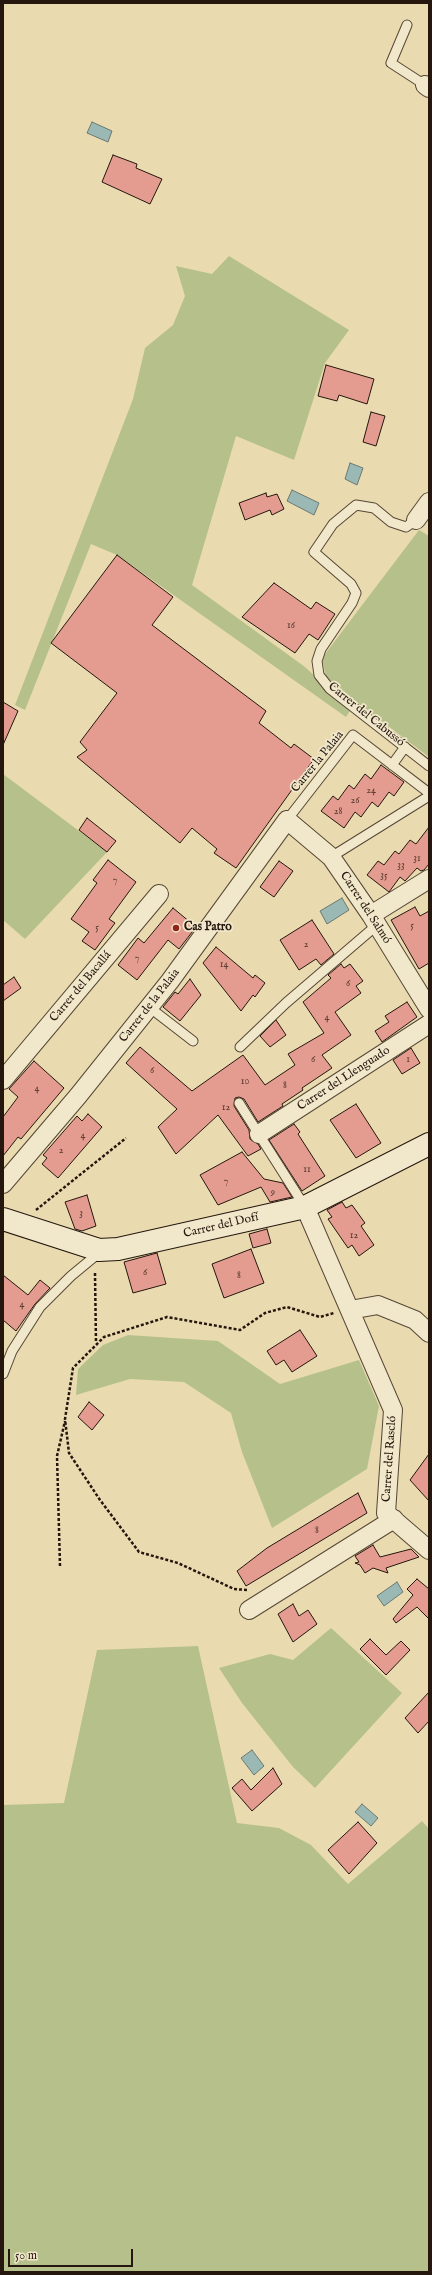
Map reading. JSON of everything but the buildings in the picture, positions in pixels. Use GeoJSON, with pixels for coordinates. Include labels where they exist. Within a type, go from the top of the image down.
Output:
{"type":"FeatureCollection","features":[{"type":"Feature","properties":{"kind":"street","name":"Carrer del Cabussó"},"geometry":{"type":"LineString","coordinates":[[416,520],[429,502]]}},
{"type":"Feature","properties":{"kind":"street","name":"Carrer del Salmó"},"geometry":{"type":"LineString","coordinates":[[287,820],[331,857],[374,920],[429,1008]]}},
{"type":"Feature","properties":{"kind":"street","name":"Carrer de la Palaia"},"geometry":{"type":"LineString","coordinates":[[3,1184],[149,1007],[287,820]]}},
{"type":"Feature","properties":{"kind":"street"},"geometry":{"type":"LineString","coordinates":[[374,920],[429,879]]}},
{"type":"Feature","properties":{"kind":"street","name":"Carrer del Bacallá"},"geometry":{"type":"LineString","coordinates":[[3,1080],[159,894]]}},
{"type":"Feature","properties":{"kind":"street","name":"Carrer del Llenguado"},"geometry":{"type":"LineString","coordinates":[[259,1134],[429,1024]]}},
{"type":"Feature","properties":{"kind":"street","name":"Carrer del Dofí"},"geometry":{"type":"LineString","coordinates":[[11,1221],[99,1250],[107,1250],[305,1207],[429,1144]]}},
{"type":"Feature","properties":{"kind":"street","name":"Carrer del Rascló"},"geometry":{"type":"LineString","coordinates":[[305,1207],[393,1410],[386,1513],[429,1550]]}},
{"type":"Feature","properties":{"kind":"street"},"geometry":{"type":"LineString","coordinates":[[350,1310],[378,1305],[415,1320],[429,1334]]}},
{"type":"Feature","properties":{"kind":"street"},"geometry":{"type":"LineString","coordinates":[[248,1610],[394,1519]]}},
{"type":"Feature","properties":{"kind":"lane"},"geometry":{"type":"LineString","coordinates":[[407,25],[391,63],[427,86]]}},
{"type":"Feature","properties":{"kind":"lane","name":"Carrer del Cabussó"},"geometry":{"type":"LineString","coordinates":[[416,520],[406,527],[391,522],[374,508],[356,505],[333,524],[314,552],[351,584],[356,593],[352,603],[321,649],[317,661],[319,675],[330,689],[429,766]]}},
{"type":"Feature","properties":{"kind":"lane","name":"Carrer la Palaia"},"geometry":{"type":"LineString","coordinates":[[287,820],[353,735],[429,794],[331,857]]}},
{"type":"Feature","properties":{"kind":"lane"},"geometry":{"type":"LineString","coordinates":[[392,765],[405,747]]}},
{"type":"Feature","properties":{"kind":"lane"},"geometry":{"type":"LineString","coordinates":[[240,1047],[374,920]]}},
{"type":"Feature","properties":{"kind":"lane"},"geometry":{"type":"LineString","coordinates":[[149,1007],[193,1041]]}},
{"type":"Feature","properties":{"kind":"lane"},"geometry":{"type":"LineString","coordinates":[[239,1102],[305,1207]]}},
{"type":"Feature","properties":{"kind":"lane"},"geometry":{"type":"LineString","coordinates":[[3,1374],[12,1351],[40,1307],[71,1276],[94,1257]]}},
{"type":"Feature","properties":{"kind":"path"},"geometry":{"type":"LineString","coordinates":[[11,1221],[126,1138]]}},
{"type":"Feature","properties":{"kind":"path"},"geometry":{"type":"LineString","coordinates":[[94,1257],[96,1343]]}},
{"type":"Feature","properties":{"kind":"path"},"geometry":{"type":"LineString","coordinates":[[60,1566],[57,1456],[65,1419],[73,1368],[96,1343],[104,1337],[167,1317],[240,1330],[265,1312],[287,1306],[320,1316],[350,1310]]}},
{"type":"Feature","properties":{"kind":"path"},"geometry":{"type":"LineString","coordinates":[[65,1419],[69,1453],[100,1500],[139,1552],[178,1563],[234,1589],[250,1590]]}},
{"type":"Feature","properties":{"kind":"green space"},"geometry":{"type":"Polygon","coordinates":[[[229,256],[349,330],[325,363],[294,460],[236,436],[192,585],[305,667],[351,709],[346,717],[117,555],[91,544],[25,710],[15,705],[133,399],[145,348],[173,325],[185,296],[176,266],[212,274],[229,256]]]}},
{"type":"Feature","properties":{"kind":"green space"},"geometry":{"type":"Polygon","coordinates":[[[419,530],[429,536],[429,757],[326,677],[322,658],[419,530]]]}},
{"type":"Feature","properties":{"kind":"green space"},"geometry":{"type":"Polygon","coordinates":[[[3,774],[107,852],[25,939],[3,920],[3,774]]]}},
{"type":"Feature","properties":{"kind":"green space"},"geometry":{"type":"Polygon","coordinates":[[[128,1335],[218,1341],[280,1384],[359,1360],[379,1406],[367,1469],[272,1528],[242,1452],[231,1413],[184,1382],[130,1379],[76,1395],[78,1369],[103,1345],[128,1335]]]}},
{"type":"Feature","properties":{"kind":"green space"},"geometry":{"type":"Polygon","coordinates":[[[331,1628],[402,1693],[315,1788],[293,1767],[242,1703],[219,1668],[270,1654],[293,1660],[331,1628]]]}},
{"type":"Feature","properties":{"kind":"green space"},"geometry":{"type":"Polygon","coordinates":[[[198,1646],[237,1823],[279,1828],[311,1845],[348,1884],[422,1821],[429,1829],[429,2272],[3,2272],[3,1805],[64,1803],[97,1650],[198,1646]]]}},
{"type":"Feature","properties":{"kind":"water"},"geometry":{"type":"Polygon","coordinates":[[[92,122],[112,131],[108,142],[87,133],[92,122]]]}},
{"type":"Feature","properties":{"kind":"water"},"geometry":{"type":"Polygon","coordinates":[[[350,463],[363,468],[357,485],[345,479],[350,463]]]}},
{"type":"Feature","properties":{"kind":"water"},"geometry":{"type":"Polygon","coordinates":[[[292,490],[319,503],[314,515],[287,501],[292,490]]]}},
{"type":"Feature","properties":{"kind":"water"},"geometry":{"type":"Polygon","coordinates":[[[342,898],[349,910],[327,924],[320,911],[342,898]]]}},
{"type":"Feature","properties":{"kind":"water"},"geometry":{"type":"Polygon","coordinates":[[[397,1582],[403,1592],[384,1606],[377,1596],[397,1582]]]}},
{"type":"Feature","properties":{"kind":"water"},"geometry":{"type":"Polygon","coordinates":[[[252,1750],[264,1766],[254,1775],[241,1758],[252,1750]]]}},
{"type":"Feature","properties":{"kind":"water"},"geometry":{"type":"Polygon","coordinates":[[[362,1804],[378,1818],[371,1826],[355,1812],[362,1804]]]}},
{"type":"Feature","properties":{"kind":"place","name":"Cas Patro"},"geometry":{"type":"Point","coordinates":[176,928]}}]}
